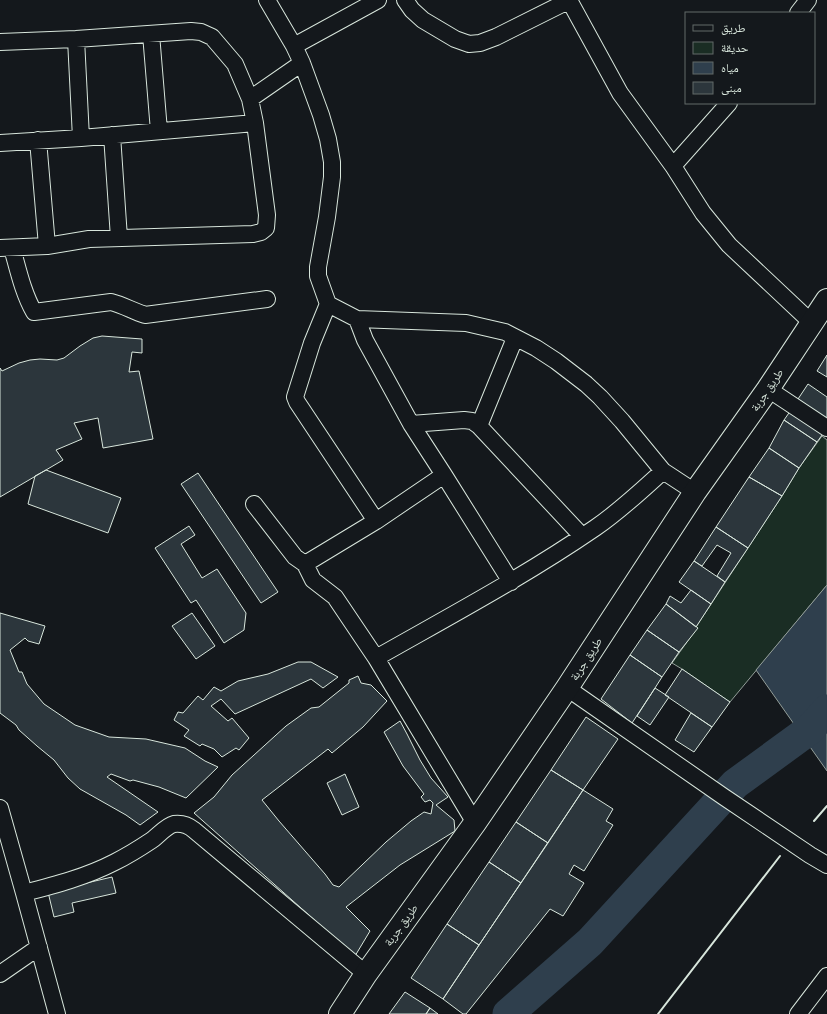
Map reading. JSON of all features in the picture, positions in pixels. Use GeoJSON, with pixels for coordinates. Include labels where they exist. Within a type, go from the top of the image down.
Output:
{"type":"FeatureCollection","features":[{"type":"Feature","properties":{"kind":"main road","name":"طريق جربة"},"geometry":{"type":"LineString","coordinates":[[340,1014],[366,974],[476,823],[567,688],[695,492],[768,388],[827,300]]}},
{"type":"Feature","properties":{"kind":"street"},"geometry":{"type":"LineString","coordinates":[[267,0],[294,46],[302,63],[321,115],[328,139],[332,162],[332,177],[328,209],[318,267],[318,276],[328,304],[312,343],[295,397],[376,521]]}},
{"type":"Feature","properties":{"kind":"street"},"geometry":{"type":"LineString","coordinates":[[294,46],[378,0]]}},
{"type":"Feature","properties":{"kind":"street"},"geometry":{"type":"LineString","coordinates":[[405,0],[412,10],[423,20],[455,39],[469,44],[480,44],[496,37],[569,0],[620,93],[673,166],[703,213],[729,245],[812,323]]}},
{"type":"Feature","properties":{"kind":"street"},"geometry":{"type":"LineString","coordinates":[[799,12],[808,0]]}},
{"type":"Feature","properties":{"kind":"street"},"geometry":{"type":"LineString","coordinates":[[0,42],[76,39],[191,31],[201,32],[212,37],[235,64],[250,98],[255,123],[267,215],[266,228],[261,232],[253,234],[89,239],[46,246],[6,248],[34,312],[111,302],[122,305],[144,315],[267,299]]}},
{"type":"Feature","properties":{"kind":"street"},"geometry":{"type":"LineString","coordinates":[[151,34],[159,131]]}},
{"type":"Feature","properties":{"kind":"street"},"geometry":{"type":"LineString","coordinates":[[76,39],[81,138]]}},
{"type":"Feature","properties":{"kind":"street"},"geometry":{"type":"LineString","coordinates":[[250,98],[302,63]]}},
{"type":"Feature","properties":{"kind":"street"},"geometry":{"type":"LineString","coordinates":[[673,166],[728,104]]}},
{"type":"Feature","properties":{"kind":"street"},"geometry":{"type":"LineString","coordinates":[[0,142],[81,138],[255,123]]}},
{"type":"Feature","properties":{"kind":"street"},"geometry":{"type":"LineString","coordinates":[[112,135],[120,238]]}},
{"type":"Feature","properties":{"kind":"street"},"geometry":{"type":"LineString","coordinates":[[38,140],[46,246]]}},
{"type":"Feature","properties":{"kind":"street"},"geometry":{"type":"LineString","coordinates":[[328,304],[357,319],[466,323],[505,332],[536,348],[586,384],[622,421],[663,471],[695,492]]}},
{"type":"Feature","properties":{"kind":"street"},"geometry":{"type":"LineString","coordinates":[[357,319],[365,340],[411,424],[511,582]]}},
{"type":"Feature","properties":{"kind":"street"},"geometry":{"type":"LineString","coordinates":[[479,426],[515,338]]}},
{"type":"Feature","properties":{"kind":"street"},"geometry":{"type":"LineString","coordinates":[[768,388],[827,428]]}},
{"type":"Feature","properties":{"kind":"street"},"geometry":{"type":"LineString","coordinates":[[411,424],[464,420],[472,421],[479,426],[582,536]]}},
{"type":"Feature","properties":{"kind":"street"},"geometry":{"type":"LineString","coordinates":[[376,658],[511,582],[596,527],[633,499],[663,471]]}},
{"type":"Feature","properties":{"kind":"street"},"geometry":{"type":"LineString","coordinates":[[304,564],[376,521],[444,475]]}},
{"type":"Feature","properties":{"kind":"street"},"geometry":{"type":"LineString","coordinates":[[254,504],[295,557],[304,564],[313,580],[335,597],[376,658],[476,823]]}},
{"type":"Feature","properties":{"kind":"street"},"geometry":{"type":"LineString","coordinates":[[567,688],[731,802],[827,865]]}},
{"type":"Feature","properties":{"kind":"street"},"geometry":{"type":"LineString","coordinates":[[0,808],[57,1014]]}},
{"type":"Feature","properties":{"kind":"street"},"geometry":{"type":"LineString","coordinates":[[24,893],[69,881],[115,862],[136,850],[166,828],[181,824],[188,826],[366,974]]}},
{"type":"Feature","properties":{"kind":"street"},"geometry":{"type":"LineString","coordinates":[[0,974],[38,947]]}},
{"type":"Feature","properties":{"kind":"street"},"geometry":{"type":"LineString","coordinates":[[798,1014],[827,976]]}},
{"type":"Feature","properties":{"kind":"green space"},"geometry":{"type":"Polygon","coordinates":[[[822,436],[827,440],[827,585],[730,702],[672,663],[697,628],[696,627],[799,468],[822,436]]]}},
{"type":"Feature","properties":{"kind":"water"},"geometry":{"type":"Polygon","coordinates":[[[827,585],[827,771],[756,670],[827,585]]]}},
{"type":"Feature","properties":{"kind":"building"},"geometry":{"type":"Polygon","coordinates":[[[102,336],[142,339],[142,353],[132,352],[129,372],[139,371],[153,439],[103,448],[98,418],[74,423],[82,439],[56,450],[63,460],[0,497],[0,368],[2,371],[19,363],[30,360],[57,360],[64,358],[93,338],[102,336]]]}},
{"type":"Feature","properties":{"kind":"building"},"geometry":{"type":"Polygon","coordinates":[[[827,355],[827,377],[817,371],[827,355]]]}},
{"type":"Feature","properties":{"kind":"building"},"geometry":{"type":"Polygon","coordinates":[[[808,384],[827,397],[827,419],[798,399],[808,384]]]}},
{"type":"Feature","properties":{"kind":"building"},"geometry":{"type":"Polygon","coordinates":[[[791,410],[825,431],[817,442],[784,420],[791,410]]]}},
{"type":"Feature","properties":{"kind":"building"},"geometry":{"type":"Polygon","coordinates":[[[784,420],[817,442],[799,468],[769,448],[784,420]]]}},
{"type":"Feature","properties":{"kind":"building"},"geometry":{"type":"Polygon","coordinates":[[[769,448],[799,468],[782,496],[749,477],[769,448]]]}},
{"type":"Feature","properties":{"kind":"building"},"geometry":{"type":"Polygon","coordinates":[[[46,470],[121,498],[108,533],[28,504],[35,476],[46,470]]]}},
{"type":"Feature","properties":{"kind":"building"},"geometry":{"type":"Polygon","coordinates":[[[198,473],[278,592],[261,603],[181,484],[198,473]]]}},
{"type":"Feature","properties":{"kind":"building"},"geometry":{"type":"Polygon","coordinates":[[[749,477],[782,496],[748,548],[716,527],[749,477]]]}},
{"type":"Feature","properties":{"kind":"building"},"geometry":{"type":"Polygon","coordinates":[[[189,526],[195,535],[181,544],[202,578],[217,569],[246,613],[244,630],[224,643],[196,600],[191,603],[155,548],[189,526]]]}},
{"type":"Feature","properties":{"kind":"building"},"geometry":{"type":"Polygon","coordinates":[[[716,527],[748,548],[725,582],[717,576],[731,553],[717,545],[702,566],[694,561],[716,527]]]}},
{"type":"Feature","properties":{"kind":"building"},"geometry":{"type":"Polygon","coordinates":[[[694,561],[725,582],[711,604],[679,582],[694,561]]]}},
{"type":"Feature","properties":{"kind":"building"},"geometry":{"type":"Polygon","coordinates":[[[691,590],[711,604],[696,627],[666,604],[670,596],[681,603],[691,590]]]}},
{"type":"Feature","properties":{"kind":"building"},"geometry":{"type":"Polygon","coordinates":[[[666,604],[698,628],[679,652],[647,630],[666,604]]]}},
{"type":"Feature","properties":{"kind":"building"},"geometry":{"type":"Polygon","coordinates":[[[0,613],[45,626],[39,644],[28,641],[25,638],[10,650],[19,672],[22,672],[27,684],[44,704],[75,725],[109,737],[146,739],[185,748],[205,761],[218,767],[186,798],[159,787],[133,780],[130,781],[111,774],[107,777],[158,812],[140,825],[126,815],[80,789],[68,778],[54,760],[19,730],[16,725],[0,713],[0,613]]]}},
{"type":"Feature","properties":{"kind":"building"},"geometry":{"type":"Polygon","coordinates":[[[192,613],[215,646],[196,659],[172,626],[192,613]]]}},
{"type":"Feature","properties":{"kind":"building"},"geometry":{"type":"Polygon","coordinates":[[[647,630],[679,652],[662,677],[630,655],[647,630]]]}},
{"type":"Feature","properties":{"kind":"building"},"geometry":{"type":"Polygon","coordinates":[[[630,655],[662,677],[632,723],[601,699],[630,655]]]}},
{"type":"Feature","properties":{"kind":"building"},"geometry":{"type":"Polygon","coordinates":[[[298,662],[311,662],[338,677],[323,688],[311,679],[235,714],[221,699],[211,706],[228,721],[232,718],[249,738],[239,750],[236,748],[222,757],[214,749],[202,744],[200,746],[184,736],[189,730],[174,720],[178,712],[183,713],[198,696],[203,700],[214,687],[221,691],[238,681],[268,674],[298,662]]]}},
{"type":"Feature","properties":{"kind":"building"},"geometry":{"type":"Polygon","coordinates":[[[682,669],[730,702],[712,727],[665,695],[682,669]]]}},
{"type":"Feature","properties":{"kind":"building"},"geometry":{"type":"Polygon","coordinates":[[[358,676],[361,683],[371,685],[387,701],[363,727],[332,753],[328,749],[262,800],[333,885],[339,887],[386,842],[411,821],[424,812],[431,814],[433,803],[430,800],[425,802],[421,797],[424,794],[403,766],[384,732],[400,721],[431,778],[448,797],[436,805],[454,820],[455,831],[400,865],[346,907],[370,931],[355,956],[194,813],[214,797],[232,775],[286,726],[311,708],[319,707],[349,683],[349,680],[358,676]]]}},
{"type":"Feature","properties":{"kind":"building"},"geometry":{"type":"Polygon","coordinates":[[[655,688],[669,697],[650,725],[637,716],[655,688]]]}},
{"type":"Feature","properties":{"kind":"building"},"geometry":{"type":"Polygon","coordinates":[[[691,713],[712,727],[694,752],[675,740],[691,713]]]}},
{"type":"Feature","properties":{"kind":"building"},"geometry":{"type":"Polygon","coordinates":[[[586,717],[618,739],[583,790],[551,770],[586,717]]]}},
{"type":"Feature","properties":{"kind":"building"},"geometry":{"type":"Polygon","coordinates":[[[551,770],[583,790],[548,843],[516,822],[551,770]]]}},
{"type":"Feature","properties":{"kind":"building"},"geometry":{"type":"Polygon","coordinates":[[[345,774],[359,807],[342,815],[327,783],[345,774]]]}},
{"type":"Feature","properties":{"kind":"building"},"geometry":{"type":"Polygon","coordinates":[[[583,790],[613,809],[606,821],[613,825],[584,871],[574,865],[569,874],[584,883],[563,916],[550,909],[466,1014],[463,1014],[443,999],[583,790]]]}},
{"type":"Feature","properties":{"kind":"building"},"geometry":{"type":"Polygon","coordinates":[[[516,822],[548,843],[521,883],[489,862],[516,822]]]}},
{"type":"Feature","properties":{"kind":"building"},"geometry":{"type":"Polygon","coordinates":[[[489,862],[521,883],[479,945],[447,924],[489,862]]]}},
{"type":"Feature","properties":{"kind":"building"},"geometry":{"type":"Polygon","coordinates":[[[112,877],[116,893],[72,903],[74,912],[54,917],[48,892],[112,877]]]}},
{"type":"Feature","properties":{"kind":"building"},"geometry":{"type":"Polygon","coordinates":[[[447,924],[479,945],[443,999],[411,978],[447,924]]]}},
{"type":"Feature","properties":{"kind":"building"},"geometry":{"type":"Polygon","coordinates":[[[405,992],[430,1008],[426,1014],[389,1014],[405,992]]]}},
{"type":"Feature","properties":{"kind":"building"},"geometry":{"type":"Polygon","coordinates":[[[430,1008],[438,1014],[426,1014],[430,1008]]]}},
{"type":"Feature","properties":{"kind":"waterway"},"geometry":{"type":"LineString","coordinates":[[508,1014],[590,942],[735,784],[809,730],[827,710]]}},
{"type":"Feature","properties":{"kind":"wall"},"geometry":{"type":"LineString","coordinates":[[814,821],[827,806]]}},
{"type":"Feature","properties":{"kind":"wall"},"geometry":{"type":"LineString","coordinates":[[658,1014],[780,856]]}}]}
